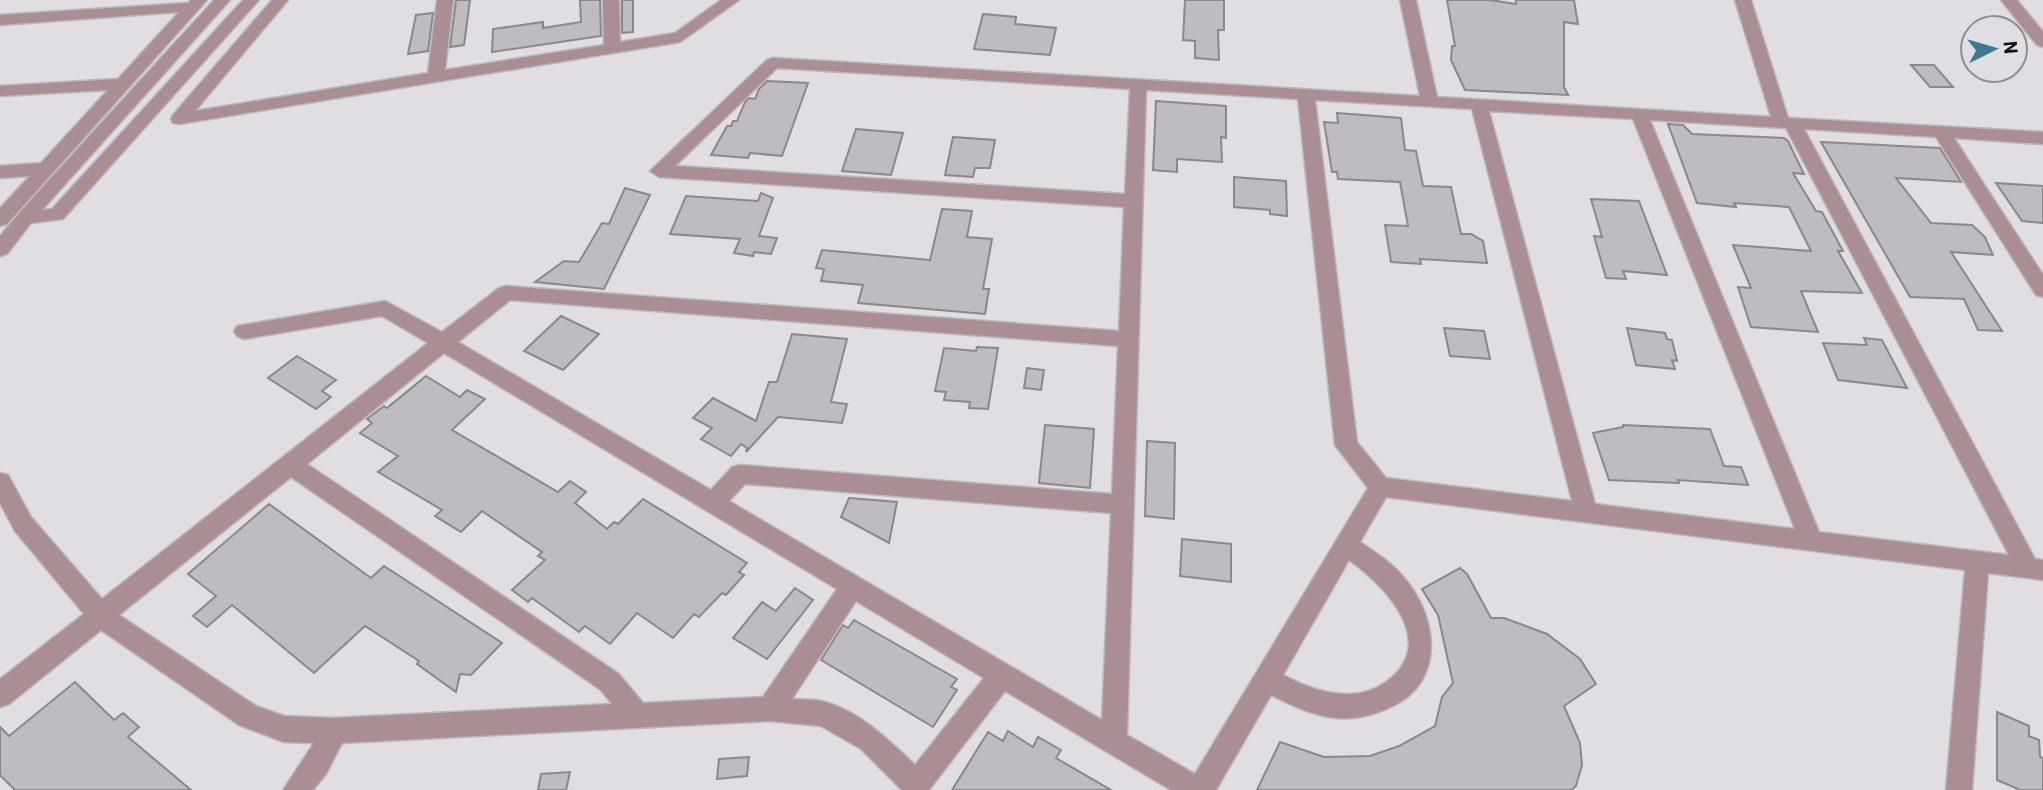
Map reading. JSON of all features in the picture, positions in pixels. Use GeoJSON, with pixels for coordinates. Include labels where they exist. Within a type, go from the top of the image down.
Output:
{"type":"FeatureCollection","features":[{"type":"Feature","properties":{"kind":"street"},"geometry":{"type":"LineString","coordinates":[[0,249],[222,0]]}},
{"type":"Feature","properties":{"kind":"street"},"geometry":{"type":"LineString","coordinates":[[26,217],[57,215],[251,0]]}},
{"type":"Feature","properties":{"kind":"street"},"geometry":{"type":"LineString","coordinates":[[280,0],[179,119],[680,37],[731,0]]}},
{"type":"Feature","properties":{"kind":"street"},"geometry":{"type":"LineString","coordinates":[[436,77],[444,0]]}},
{"type":"Feature","properties":{"kind":"street"},"geometry":{"type":"LineString","coordinates":[[611,0],[612,48]]}},
{"type":"Feature","properties":{"kind":"street"},"geometry":{"type":"LineString","coordinates":[[1408,0],[1430,102]]}},
{"type":"Feature","properties":{"kind":"street"},"geometry":{"type":"LineString","coordinates":[[1743,0],[1787,123],[2035,569]]}},
{"type":"Feature","properties":{"kind":"street"},"geometry":{"type":"LineString","coordinates":[[2009,0],[2043,42]]}},
{"type":"Feature","properties":{"kind":"street"},"geometry":{"type":"LineString","coordinates":[[0,20],[196,4]]}},
{"type":"Feature","properties":{"kind":"street"},"geometry":{"type":"LineString","coordinates":[[0,219],[196,4]]}},
{"type":"Feature","properties":{"kind":"street"},"geometry":{"type":"LineString","coordinates":[[1134,201],[659,171],[773,63],[2043,138]]}},
{"type":"Feature","properties":{"kind":"street"},"geometry":{"type":"LineString","coordinates":[[0,91],[123,83]]}},
{"type":"Feature","properties":{"kind":"street"},"geometry":{"type":"LineString","coordinates":[[1114,741],[1138,84]]}},
{"type":"Feature","properties":{"kind":"street"},"geometry":{"type":"LineString","coordinates":[[1306,94],[1346,445],[1380,487],[2035,569]]}},
{"type":"Feature","properties":{"kind":"street"},"geometry":{"type":"LineString","coordinates":[[1479,105],[1586,513]]}},
{"type":"Feature","properties":{"kind":"street"},"geometry":{"type":"LineString","coordinates":[[1639,114],[1811,541]]}},
{"type":"Feature","properties":{"kind":"street"},"geometry":{"type":"LineString","coordinates":[[1941,132],[2043,289]]}},
{"type":"Feature","properties":{"kind":"street"},"geometry":{"type":"LineString","coordinates":[[0,172],[46,169]]}},
{"type":"Feature","properties":{"kind":"street"},"geometry":{"type":"LineString","coordinates":[[0,695],[506,293],[1128,339]]}},
{"type":"Feature","properties":{"kind":"street"},"geometry":{"type":"LineString","coordinates":[[244,331],[386,308],[1198,790],[1380,487]]}},
{"type":"Feature","properties":{"kind":"street"},"geometry":{"type":"LineString","coordinates":[[289,464],[610,682],[636,714]]}},
{"type":"Feature","properties":{"kind":"street"},"geometry":{"type":"LineString","coordinates":[[713,503],[740,474],[1121,504]]}},
{"type":"Feature","properties":{"kind":"street"},"geometry":{"type":"LineString","coordinates":[[0,482],[23,524],[100,616],[248,716],[284,729],[334,731],[770,709],[824,714],[870,740],[916,788],[1002,675]]}},
{"type":"Feature","properties":{"kind":"street"},"geometry":{"type":"LineString","coordinates":[[1266,680],[1311,701],[1337,706],[1362,706],[1390,696],[1410,678],[1420,650],[1418,628],[1408,601],[1389,575],[1346,545]]}},
{"type":"Feature","properties":{"kind":"street"},"geometry":{"type":"LineString","coordinates":[[1959,790],[1977,562]]}},
{"type":"Feature","properties":{"kind":"street"},"geometry":{"type":"LineString","coordinates":[[770,709],[853,586]]}},
{"type":"Feature","properties":{"kind":"street"},"geometry":{"type":"LineString","coordinates":[[296,790],[317,765],[334,731]]}},
{"type":"Feature","properties":{"kind":"building"},"geometry":{"type":"Polygon","coordinates":[[[456,0],[470,0],[464,45],[450,47],[456,0]]]}},
{"type":"Feature","properties":{"kind":"building"},"geometry":{"type":"Polygon","coordinates":[[[580,0],[600,0],[601,36],[492,52],[493,29],[543,22],[543,28],[581,22],[580,0]]]}},
{"type":"Feature","properties":{"kind":"building"},"geometry":{"type":"Polygon","coordinates":[[[622,0],[633,0],[633,32],[622,33],[622,0]]]}},
{"type":"Feature","properties":{"kind":"building"},"geometry":{"type":"Polygon","coordinates":[[[1185,0],[1224,0],[1224,30],[1218,30],[1219,60],[1195,58],[1195,41],[1183,40],[1185,0]]]}},
{"type":"Feature","properties":{"kind":"building"},"geometry":{"type":"Polygon","coordinates":[[[1447,0],[1490,0],[1516,4],[1516,0],[1574,0],[1578,24],[1564,22],[1564,87],[1568,95],[1465,90],[1451,60],[1452,46],[1455,46],[1447,0]]]}},
{"type":"Feature","properties":{"kind":"building"},"geometry":{"type":"Polygon","coordinates":[[[433,13],[428,51],[408,54],[416,15],[433,13]]]}},
{"type":"Feature","properties":{"kind":"building"},"geometry":{"type":"Polygon","coordinates":[[[983,14],[1016,17],[1015,24],[1056,28],[1050,55],[974,49],[983,14]]]}},
{"type":"Feature","properties":{"kind":"building"},"geometry":{"type":"Polygon","coordinates":[[[1911,65],[1934,65],[1953,87],[1930,87],[1911,65]]]}},
{"type":"Feature","properties":{"kind":"building"},"geometry":{"type":"Polygon","coordinates":[[[767,81],[808,83],[782,156],[750,153],[748,158],[711,155],[727,126],[737,121],[745,102],[749,98],[755,99],[759,89],[767,81]]]}},
{"type":"Feature","properties":{"kind":"building"},"geometry":{"type":"Polygon","coordinates":[[[1156,101],[1226,106],[1226,138],[1221,137],[1222,162],[1177,159],[1177,172],[1153,170],[1156,101]]]}},
{"type":"Feature","properties":{"kind":"building"},"geometry":{"type":"Polygon","coordinates":[[[1337,113],[1401,118],[1405,150],[1416,151],[1423,186],[1451,187],[1461,234],[1471,234],[1483,241],[1487,263],[1420,259],[1421,264],[1391,262],[1385,225],[1408,226],[1400,182],[1338,179],[1337,172],[1332,172],[1324,122],[1338,123],[1337,113]]]}},
{"type":"Feature","properties":{"kind":"building"},"geometry":{"type":"Polygon","coordinates":[[[1668,124],[1683,125],[1692,134],[1784,138],[1788,141],[1804,174],[1793,173],[1816,211],[1822,212],[1843,251],[1838,251],[1862,293],[1801,291],[1818,332],[1751,327],[1738,287],[1751,288],[1733,245],[1811,251],[1789,207],[1734,203],[1736,207],[1697,203],[1668,124]]]}},
{"type":"Feature","properties":{"kind":"building"},"geometry":{"type":"Polygon","coordinates":[[[856,129],[903,133],[891,175],[842,171],[856,129]]]}},
{"type":"Feature","properties":{"kind":"building"},"geometry":{"type":"Polygon","coordinates":[[[953,137],[995,140],[990,168],[975,168],[973,177],[945,175],[953,137]]]}},
{"type":"Feature","properties":{"kind":"building"},"geometry":{"type":"Polygon","coordinates":[[[1821,142],[1940,148],[1961,182],[1896,178],[1931,223],[1972,225],[1985,237],[1993,255],[1951,252],[2002,331],[1978,330],[1964,299],[1910,297],[1821,142]]]}},
{"type":"Feature","properties":{"kind":"building"},"geometry":{"type":"Polygon","coordinates":[[[1234,177],[1286,181],[1287,216],[1270,214],[1270,210],[1234,207],[1234,177]]]}},
{"type":"Feature","properties":{"kind":"building"},"geometry":{"type":"Polygon","coordinates":[[[1996,183],[2043,186],[2043,223],[2022,221],[1996,183]]]}},
{"type":"Feature","properties":{"kind":"building"},"geometry":{"type":"Polygon","coordinates":[[[625,188],[650,195],[604,289],[535,282],[564,261],[579,262],[602,223],[609,224],[625,188]]]}},
{"type":"Feature","properties":{"kind":"building"},"geometry":{"type":"Polygon","coordinates":[[[761,193],[773,198],[759,236],[777,238],[771,254],[754,252],[753,256],[734,253],[740,239],[670,234],[686,196],[758,201],[761,193]]]}},
{"type":"Feature","properties":{"kind":"building"},"geometry":{"type":"Polygon","coordinates":[[[1591,199],[1639,201],[1667,275],[1623,271],[1626,279],[1606,278],[1594,236],[1602,237],[1591,199]]]}},
{"type":"Feature","properties":{"kind":"building"},"geometry":{"type":"Polygon","coordinates":[[[942,209],[972,211],[967,237],[992,239],[983,289],[989,289],[985,314],[858,303],[863,285],[821,281],[824,269],[816,268],[822,250],[930,260],[942,209]]]}},
{"type":"Feature","properties":{"kind":"building"},"geometry":{"type":"Polygon","coordinates":[[[561,316],[599,334],[563,370],[524,351],[561,316]]]}},
{"type":"Feature","properties":{"kind":"building"},"geometry":{"type":"Polygon","coordinates":[[[1444,328],[1484,331],[1490,359],[1450,356],[1444,328]]]}},
{"type":"Feature","properties":{"kind":"building"},"geometry":{"type":"Polygon","coordinates":[[[1627,328],[1665,333],[1667,339],[1672,340],[1677,361],[1672,360],[1675,369],[1636,365],[1627,328]]]}},
{"type":"Feature","properties":{"kind":"building"},"geometry":{"type":"Polygon","coordinates":[[[792,334],[847,339],[831,402],[847,404],[842,423],[778,417],[746,452],[747,448],[741,444],[731,456],[701,439],[712,428],[693,418],[713,398],[756,421],[769,382],[777,382],[792,334]]]}},
{"type":"Feature","properties":{"kind":"building"},"geometry":{"type":"Polygon","coordinates":[[[1864,338],[1882,340],[1907,388],[1838,380],[1823,343],[1867,345],[1864,338]]]}},
{"type":"Feature","properties":{"kind":"building"},"geometry":{"type":"Polygon","coordinates":[[[977,347],[998,348],[988,409],[969,408],[970,402],[944,400],[946,392],[935,391],[944,348],[976,351],[977,347]]]}},
{"type":"Feature","properties":{"kind":"building"},"geometry":{"type":"Polygon","coordinates":[[[297,356],[336,380],[322,391],[331,397],[316,409],[268,378],[297,356]]]}},
{"type":"Feature","properties":{"kind":"building"},"geometry":{"type":"Polygon","coordinates":[[[1027,368],[1044,370],[1041,390],[1024,388],[1027,368]]]}},
{"type":"Feature","properties":{"kind":"building"},"geometry":{"type":"Polygon","coordinates":[[[426,376],[460,397],[467,390],[485,399],[452,430],[558,492],[570,481],[586,492],[575,503],[607,529],[614,522],[618,524],[643,499],[747,563],[739,572],[744,575],[726,595],[722,593],[699,617],[694,614],[673,638],[637,613],[610,644],[585,626],[579,632],[532,598],[528,602],[512,590],[545,560],[538,556],[542,552],[482,511],[461,532],[435,516],[442,510],[378,472],[398,456],[360,433],[372,423],[367,419],[384,406],[387,408],[426,376]]]}},
{"type":"Feature","properties":{"kind":"building"},"geometry":{"type":"Polygon","coordinates":[[[1045,425],[1094,429],[1090,488],[1039,483],[1045,425]]]}},
{"type":"Feature","properties":{"kind":"building"},"geometry":{"type":"Polygon","coordinates":[[[1623,425],[1710,429],[1724,466],[1741,467],[1748,485],[1678,480],[1679,483],[1609,480],[1593,433],[1623,425]]]}},
{"type":"Feature","properties":{"kind":"building"},"geometry":{"type":"Polygon","coordinates":[[[1147,441],[1175,443],[1174,519],[1145,516],[1147,441]]]}},
{"type":"Feature","properties":{"kind":"building"},"geometry":{"type":"Polygon","coordinates":[[[849,498],[897,502],[889,543],[841,517],[849,498]]]}},
{"type":"Feature","properties":{"kind":"building"},"geometry":{"type":"Polygon","coordinates":[[[269,504],[371,578],[384,566],[502,643],[471,675],[460,674],[456,692],[417,664],[419,661],[365,626],[314,673],[232,605],[207,627],[193,616],[216,596],[188,574],[269,504]]]}},
{"type":"Feature","properties":{"kind":"building"},"geometry":{"type":"Polygon","coordinates":[[[1182,539],[1231,544],[1231,582],[1180,576],[1182,539]]]}},
{"type":"Feature","properties":{"kind":"building"},"geometry":{"type":"Polygon","coordinates":[[[1460,568],[1467,574],[1491,618],[1504,618],[1547,634],[1580,659],[1596,684],[1564,706],[1580,743],[1582,765],[1576,786],[1571,790],[1257,790],[1280,742],[1324,757],[1370,756],[1399,746],[1435,726],[1442,697],[1453,683],[1438,615],[1422,589],[1460,568]]]}},
{"type":"Feature","properties":{"kind":"building"},"geometry":{"type":"Polygon","coordinates":[[[795,588],[813,600],[767,659],[733,638],[762,602],[776,611],[795,588]]]}},
{"type":"Feature","properties":{"kind":"building"},"geometry":{"type":"Polygon","coordinates":[[[854,620],[957,679],[951,687],[957,690],[933,727],[821,660],[843,625],[848,628],[854,620]]]}},
{"type":"Feature","properties":{"kind":"building"},"geometry":{"type":"Polygon","coordinates":[[[75,682],[114,720],[123,713],[139,727],[128,737],[191,790],[15,790],[0,775],[0,727],[9,736],[75,682]]]}},
{"type":"Feature","properties":{"kind":"building"},"geometry":{"type":"Polygon","coordinates":[[[1997,712],[2029,726],[2029,736],[2039,740],[2040,757],[2043,758],[2043,790],[2020,790],[1997,780],[1997,712]]]}},
{"type":"Feature","properties":{"kind":"building"},"geometry":{"type":"Polygon","coordinates":[[[1008,731],[1033,747],[1038,737],[1061,750],[1056,758],[1111,790],[952,790],[988,732],[1003,741],[1008,731]]]}},
{"type":"Feature","properties":{"kind":"building"},"geometry":{"type":"Polygon","coordinates":[[[749,757],[747,776],[717,779],[719,759],[749,757]]]}},
{"type":"Feature","properties":{"kind":"building"},"geometry":{"type":"Polygon","coordinates":[[[570,772],[566,790],[538,790],[541,774],[570,772]]]}}]}
